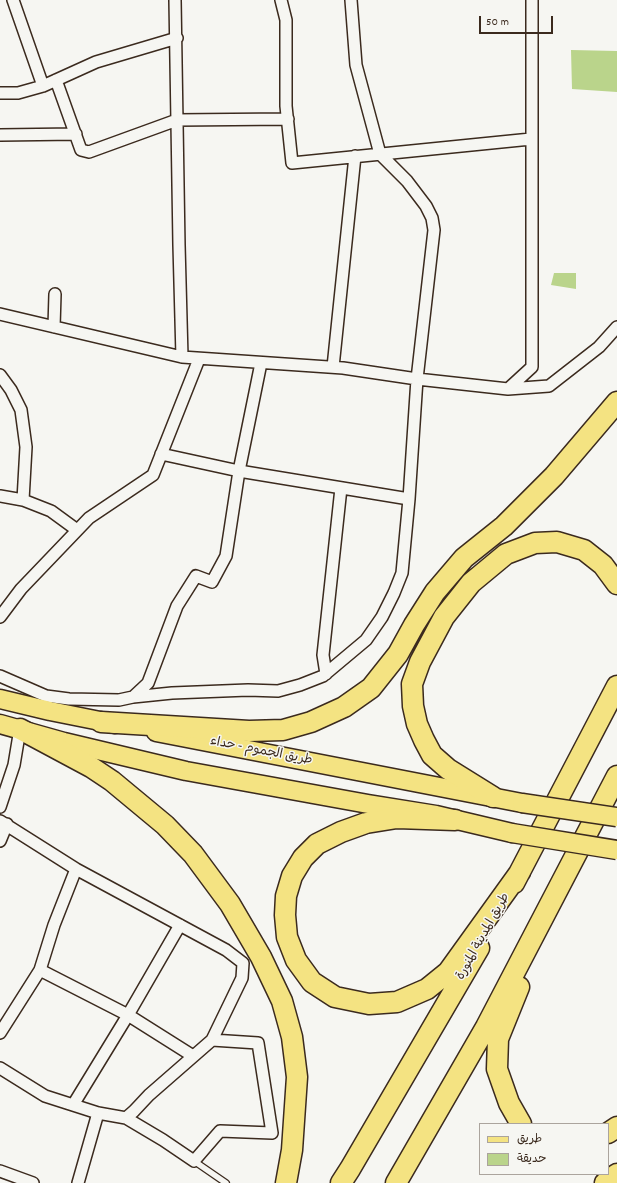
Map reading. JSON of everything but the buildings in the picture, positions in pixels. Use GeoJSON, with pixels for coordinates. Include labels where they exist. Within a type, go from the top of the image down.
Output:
{"type":"FeatureCollection","features":[{"type":"Feature","properties":{"kind":"highway"},"geometry":{"type":"LineString","coordinates":[[101,722],[249,731],[283,730],[311,722],[344,707],[371,688],[398,654],[435,592],[464,558],[504,526],[549,481],[617,402]]}},
{"type":"Feature","properties":{"kind":"highway"},"geometry":{"type":"LineString","coordinates":[[493,797],[448,769],[432,755],[417,724],[413,706],[412,684],[420,662],[444,617],[471,583],[506,554],[535,543],[557,542],[584,550],[603,565],[617,584]]}},
{"type":"Feature","properties":{"kind":"highway","name":"طريق المدينة المنورة"},"geometry":{"type":"LineString","coordinates":[[341,1183],[483,942],[617,686]]}},
{"type":"Feature","properties":{"kind":"highway"},"geometry":{"type":"LineString","coordinates":[[20,729],[91,767],[112,781],[165,825],[193,854],[230,904],[261,957],[282,1000],[292,1037],[297,1077],[292,1150],[286,1183]]}},
{"type":"Feature","properties":{"kind":"highway"},"geometry":{"type":"LineString","coordinates":[[396,1183],[486,1027],[617,776]]}},
{"type":"Feature","properties":{"kind":"highway"},"geometry":{"type":"LineString","coordinates":[[455,820],[396,818],[366,823],[341,832],[318,844],[303,858],[292,876],[286,896],[285,915],[287,938],[296,960],[312,982],[335,997],[369,1004],[397,1002],[427,989],[448,972],[520,872]]}},
{"type":"Feature","properties":{"kind":"highway"},"geometry":{"type":"LineString","coordinates":[[520,1123],[509,1103],[497,1069],[498,1039],[572,861]]}},
{"type":"Feature","properties":{"kind":"highway"},"geometry":{"type":"LineString","coordinates":[[605,1183],[617,1174]]}},
{"type":"Feature","properties":{"kind":"main road"},"geometry":{"type":"LineString","coordinates":[[0,689],[40,709]]}},
{"type":"Feature","properties":{"kind":"main road","name":"طريق الجموم - حداء"},"geometry":{"type":"LineString","coordinates":[[0,699],[101,722],[522,803],[617,817]]}},
{"type":"Feature","properties":{"kind":"main road"},"geometry":{"type":"LineString","coordinates":[[0,724],[186,771],[455,820],[512,833],[617,850]]}},
{"type":"Feature","properties":{"kind":"street"},"geometry":{"type":"LineString","coordinates":[[13,0],[43,86]]}},
{"type":"Feature","properties":{"kind":"street"},"geometry":{"type":"LineString","coordinates":[[175,0],[177,38],[177,120],[182,357]]}},
{"type":"Feature","properties":{"kind":"street"},"geometry":{"type":"LineString","coordinates":[[281,0],[286,20],[286,106],[292,163],[531,139]]}},
{"type":"Feature","properties":{"kind":"street"},"geometry":{"type":"LineString","coordinates":[[0,676],[46,696],[69,699],[119,700],[172,693],[248,690],[278,691],[300,685],[326,674],[366,640],[382,617],[402,573],[409,499],[417,379],[434,230],[432,218],[426,206],[408,181],[380,154],[356,65],[351,0]]}},
{"type":"Feature","properties":{"kind":"street"},"geometry":{"type":"LineString","coordinates":[[508,389],[532,367],[532,0]]}},
{"type":"Feature","properties":{"kind":"street"},"geometry":{"type":"LineString","coordinates":[[0,93],[18,93],[43,86],[96,62],[177,38]]}},
{"type":"Feature","properties":{"kind":"street"},"geometry":{"type":"LineString","coordinates":[[56,80],[81,150],[89,152],[177,120],[288,119]]}},
{"type":"Feature","properties":{"kind":"street"},"geometry":{"type":"LineString","coordinates":[[0,135],[76,134]]}},
{"type":"Feature","properties":{"kind":"street"},"geometry":{"type":"LineString","coordinates":[[333,367],[355,156]]}},
{"type":"Feature","properties":{"kind":"street"},"geometry":{"type":"LineString","coordinates":[[54,327],[55,294]]}},
{"type":"Feature","properties":{"kind":"street"},"geometry":{"type":"LineString","coordinates":[[0,314],[182,357],[261,364],[333,367],[417,379],[508,389],[549,386],[599,347],[617,327]]}},
{"type":"Feature","properties":{"kind":"street"},"geometry":{"type":"LineString","coordinates":[[0,617],[21,589],[89,518],[153,475],[199,359]]}},
{"type":"Feature","properties":{"kind":"street"},"geometry":{"type":"LineString","coordinates":[[133,697],[148,684],[177,606],[192,582],[196,576],[212,582],[226,556],[239,471],[261,364]]}},
{"type":"Feature","properties":{"kind":"street"},"geometry":{"type":"LineString","coordinates":[[0,375],[12,390],[21,410],[26,447],[23,500]]}},
{"type":"Feature","properties":{"kind":"street"},"geometry":{"type":"LineString","coordinates":[[161,454],[239,471],[409,499]]}},
{"type":"Feature","properties":{"kind":"street"},"geometry":{"type":"LineString","coordinates":[[326,674],[323,655],[341,488]]}},
{"type":"Feature","properties":{"kind":"street"},"geometry":{"type":"LineString","coordinates":[[0,496],[23,500],[51,510],[77,530]]}},
{"type":"Feature","properties":{"kind":"street"},"geometry":{"type":"LineString","coordinates":[[0,807],[14,765],[20,729]]}},
{"type":"Feature","properties":{"kind":"street"},"geometry":{"type":"LineString","coordinates":[[0,841],[3,822],[76,869],[226,950],[243,963],[242,978],[212,1040],[149,1095],[126,1118]]}},
{"type":"Feature","properties":{"kind":"street"},"geometry":{"type":"LineString","coordinates":[[0,1033],[40,970],[54,925],[76,869]]}},
{"type":"Feature","properties":{"kind":"street"},"geometry":{"type":"LineString","coordinates":[[73,1106],[180,925]]}},
{"type":"Feature","properties":{"kind":"street"},"geometry":{"type":"LineString","coordinates":[[40,970],[128,1015],[193,1056]]}},
{"type":"Feature","properties":{"kind":"street"},"geometry":{"type":"LineString","coordinates":[[0,1068],[45,1096],[98,1113],[126,1118],[164,1140],[194,1160],[220,1131],[272,1133],[258,1043],[212,1040]]}},
{"type":"Feature","properties":{"kind":"street"},"geometry":{"type":"LineString","coordinates":[[78,1183],[98,1113]]}},
{"type":"Feature","properties":{"kind":"street"},"geometry":{"type":"LineString","coordinates":[[0,1171],[33,1183]]}},
{"type":"Feature","properties":{"kind":"lane"},"geometry":{"type":"LineString","coordinates":[[194,1160],[226,1183]]}},
{"type":"Feature","properties":{"kind":"green space"},"geometry":{"type":"Polygon","coordinates":[[[571,50],[617,51],[617,92],[572,89],[571,50]]]}},
{"type":"Feature","properties":{"kind":"green space"},"geometry":{"type":"Polygon","coordinates":[[[554,273],[576,273],[576,289],[551,285],[554,273]]]}}]}
